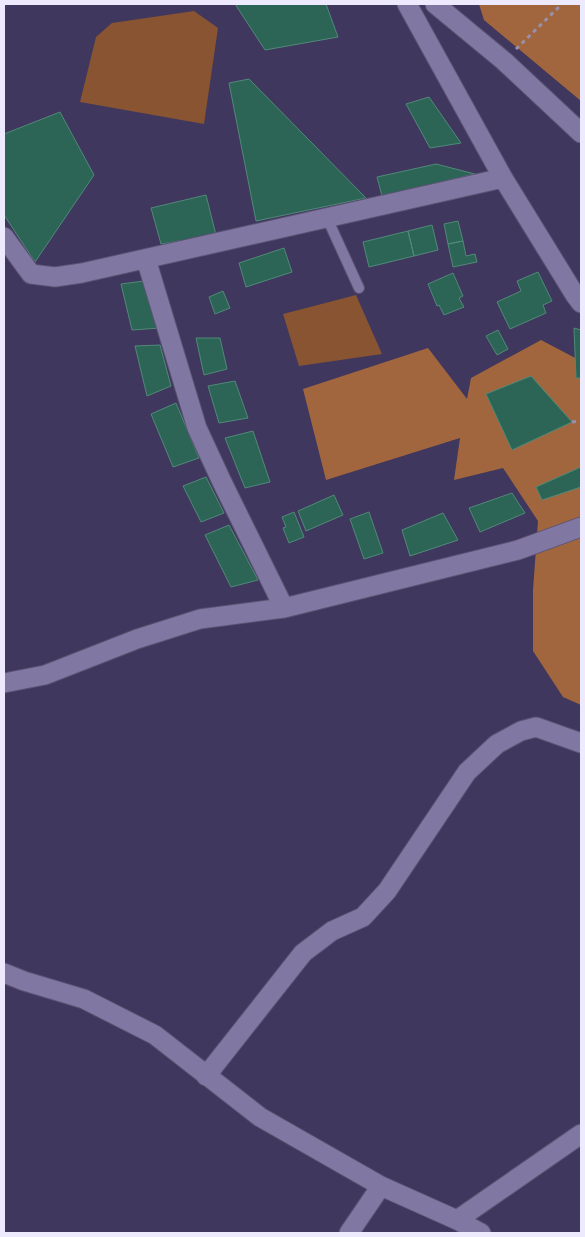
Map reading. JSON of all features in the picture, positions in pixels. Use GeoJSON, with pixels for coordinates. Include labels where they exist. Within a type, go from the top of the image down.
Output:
{"type":"FeatureCollection","features":[{"type":"Feature","properties":{"kind":"street"},"geometry":{"type":"LineString","coordinates":[[407,4],[503,178],[581,303]]}},
{"type":"Feature","properties":{"kind":"street"},"geometry":{"type":"LineString","coordinates":[[434,4],[504,61],[581,133]]}},
{"type":"Feature","properties":{"kind":"street"},"geometry":{"type":"LineString","coordinates":[[4,237],[31,274],[55,277],[146,259],[503,178]]}},
{"type":"Feature","properties":{"kind":"street"},"geometry":{"type":"LineString","coordinates":[[146,259],[197,428],[284,608]]}},
{"type":"Feature","properties":{"kind":"street"},"geometry":{"type":"LineString","coordinates":[[4,683],[45,676],[137,639],[200,619],[284,608],[518,550],[581,527]]}},
{"type":"Feature","properties":{"kind":"street"},"geometry":{"type":"LineString","coordinates":[[206,1076],[304,953],[332,931],[362,916],[387,891],[467,772],[497,744],[521,731],[536,727],[581,743]]}},
{"type":"Feature","properties":{"kind":"street"},"geometry":{"type":"LineString","coordinates":[[4,973],[84,999],[155,1035],[260,1117],[381,1186],[457,1220],[481,1233]]}},
{"type":"Feature","properties":{"kind":"street"},"geometry":{"type":"LineString","coordinates":[[457,1220],[581,1134]]}},
{"type":"Feature","properties":{"kind":"street"},"geometry":{"type":"LineString","coordinates":[[349,1233],[381,1186]]}},
{"type":"Feature","properties":{"kind":"lane"},"geometry":{"type":"LineString","coordinates":[[327,218],[359,288]]}},
{"type":"Feature","properties":{"kind":"path"},"geometry":{"type":"LineString","coordinates":[[504,61],[562,4]]}},
{"type":"Feature","properties":{"kind":"path"},"geometry":{"type":"LineString","coordinates":[[572,422],[581,422]]}},
{"type":"Feature","properties":{"kind":"shaded area"},"geometry":{"type":"Polygon","coordinates":[[[479,4],[581,4],[581,101],[484,20],[479,4]]]}},
{"type":"Feature","properties":{"kind":"shaded area"},"geometry":{"type":"Polygon","coordinates":[[[194,11],[218,28],[204,124],[80,102],[96,37],[112,23],[194,11]]]}},
{"type":"Feature","properties":{"kind":"shaded area"},"geometry":{"type":"Polygon","coordinates":[[[356,295],[382,354],[299,366],[283,314],[356,295]]]}},
{"type":"Feature","properties":{"kind":"shaded area"},"geometry":{"type":"Polygon","coordinates":[[[541,340],[581,361],[581,705],[563,697],[533,651],[533,590],[538,521],[503,468],[454,480],[460,438],[326,480],[303,389],[428,348],[467,399],[471,378],[541,340]]]}},
{"type":"Feature","properties":{"kind":"building"},"geometry":{"type":"Polygon","coordinates":[[[235,4],[326,4],[338,37],[265,50],[235,4]]]}},
{"type":"Feature","properties":{"kind":"building"},"geometry":{"type":"Polygon","coordinates":[[[249,79],[366,198],[256,221],[229,83],[249,79]]]}},
{"type":"Feature","properties":{"kind":"building"},"geometry":{"type":"Polygon","coordinates":[[[429,97],[461,143],[430,148],[406,104],[429,97]]]}},
{"type":"Feature","properties":{"kind":"building"},"geometry":{"type":"Polygon","coordinates":[[[60,112],[94,175],[35,262],[4,215],[4,134],[60,112]]]}},
{"type":"Feature","properties":{"kind":"building"},"geometry":{"type":"Polygon","coordinates":[[[436,164],[475,174],[382,196],[377,177],[436,164]]]}},
{"type":"Feature","properties":{"kind":"building"},"geometry":{"type":"Polygon","coordinates":[[[206,195],[216,235],[161,244],[151,208],[206,195]]]}},
{"type":"Feature","properties":{"kind":"building"},"geometry":{"type":"Polygon","coordinates":[[[458,221],[463,241],[448,244],[444,224],[458,221]]]}},
{"type":"Feature","properties":{"kind":"building"},"geometry":{"type":"Polygon","coordinates":[[[432,225],[438,250],[414,256],[408,231],[432,225]]]}},
{"type":"Feature","properties":{"kind":"building"},"geometry":{"type":"Polygon","coordinates":[[[408,231],[414,256],[369,267],[363,242],[408,231]]]}},
{"type":"Feature","properties":{"kind":"building"},"geometry":{"type":"Polygon","coordinates":[[[463,241],[466,256],[475,254],[477,262],[453,267],[448,244],[463,241]]]}},
{"type":"Feature","properties":{"kind":"building"},"geometry":{"type":"Polygon","coordinates":[[[284,248],[292,272],[246,287],[239,263],[284,248]]]}},
{"type":"Feature","properties":{"kind":"building"},"geometry":{"type":"Polygon","coordinates":[[[538,272],[552,301],[543,305],[546,313],[510,329],[497,302],[521,291],[517,281],[538,272]]]}},
{"type":"Feature","properties":{"kind":"building"},"geometry":{"type":"Polygon","coordinates":[[[453,273],[463,296],[459,298],[464,307],[444,315],[439,305],[437,306],[428,284],[453,273]]]}},
{"type":"Feature","properties":{"kind":"building"},"geometry":{"type":"Polygon","coordinates":[[[144,281],[160,328],[132,330],[121,284],[144,281]]]}},
{"type":"Feature","properties":{"kind":"building"},"geometry":{"type":"Polygon","coordinates":[[[223,291],[230,308],[215,314],[209,297],[223,291]]]}},
{"type":"Feature","properties":{"kind":"building"},"geometry":{"type":"Polygon","coordinates":[[[574,328],[581,330],[581,378],[576,378],[574,328]]]}},
{"type":"Feature","properties":{"kind":"building"},"geometry":{"type":"Polygon","coordinates":[[[498,330],[508,349],[497,355],[486,336],[498,330]]]}},
{"type":"Feature","properties":{"kind":"building"},"geometry":{"type":"Polygon","coordinates":[[[196,338],[220,338],[227,369],[204,375],[196,338]]]}},
{"type":"Feature","properties":{"kind":"building"},"geometry":{"type":"Polygon","coordinates":[[[160,345],[171,386],[147,396],[135,346],[160,345]]]}},
{"type":"Feature","properties":{"kind":"building"},"geometry":{"type":"Polygon","coordinates":[[[531,376],[572,422],[512,450],[486,394],[531,376]]]}},
{"type":"Feature","properties":{"kind":"building"},"geometry":{"type":"Polygon","coordinates":[[[235,381],[248,418],[219,423],[208,386],[235,381]]]}},
{"type":"Feature","properties":{"kind":"building"},"geometry":{"type":"Polygon","coordinates":[[[176,403],[199,458],[173,467],[151,414],[176,403]]]}},
{"type":"Feature","properties":{"kind":"building"},"geometry":{"type":"Polygon","coordinates":[[[253,431],[270,482],[245,488],[225,438],[253,431]]]}},
{"type":"Feature","properties":{"kind":"building"},"geometry":{"type":"Polygon","coordinates":[[[581,467],[581,487],[542,500],[536,487],[581,467]]]}},
{"type":"Feature","properties":{"kind":"building"},"geometry":{"type":"Polygon","coordinates":[[[206,477],[224,513],[201,522],[183,486],[206,477]]]}},
{"type":"Feature","properties":{"kind":"building"},"geometry":{"type":"Polygon","coordinates":[[[512,493],[525,513],[480,532],[469,508],[512,493]]]}},
{"type":"Feature","properties":{"kind":"building"},"geometry":{"type":"Polygon","coordinates":[[[334,495],[343,515],[306,531],[298,511],[334,495]]]}},
{"type":"Feature","properties":{"kind":"building"},"geometry":{"type":"Polygon","coordinates":[[[294,512],[304,537],[289,543],[283,528],[286,527],[282,517],[294,512]]]}},
{"type":"Feature","properties":{"kind":"building"},"geometry":{"type":"Polygon","coordinates":[[[369,512],[383,553],[364,559],[350,519],[369,512]]]}},
{"type":"Feature","properties":{"kind":"building"},"geometry":{"type":"Polygon","coordinates":[[[443,513],[458,540],[410,556],[402,530],[443,513]]]}},
{"type":"Feature","properties":{"kind":"building"},"geometry":{"type":"Polygon","coordinates":[[[229,525],[258,580],[231,587],[205,535],[229,525]]]}}]}
